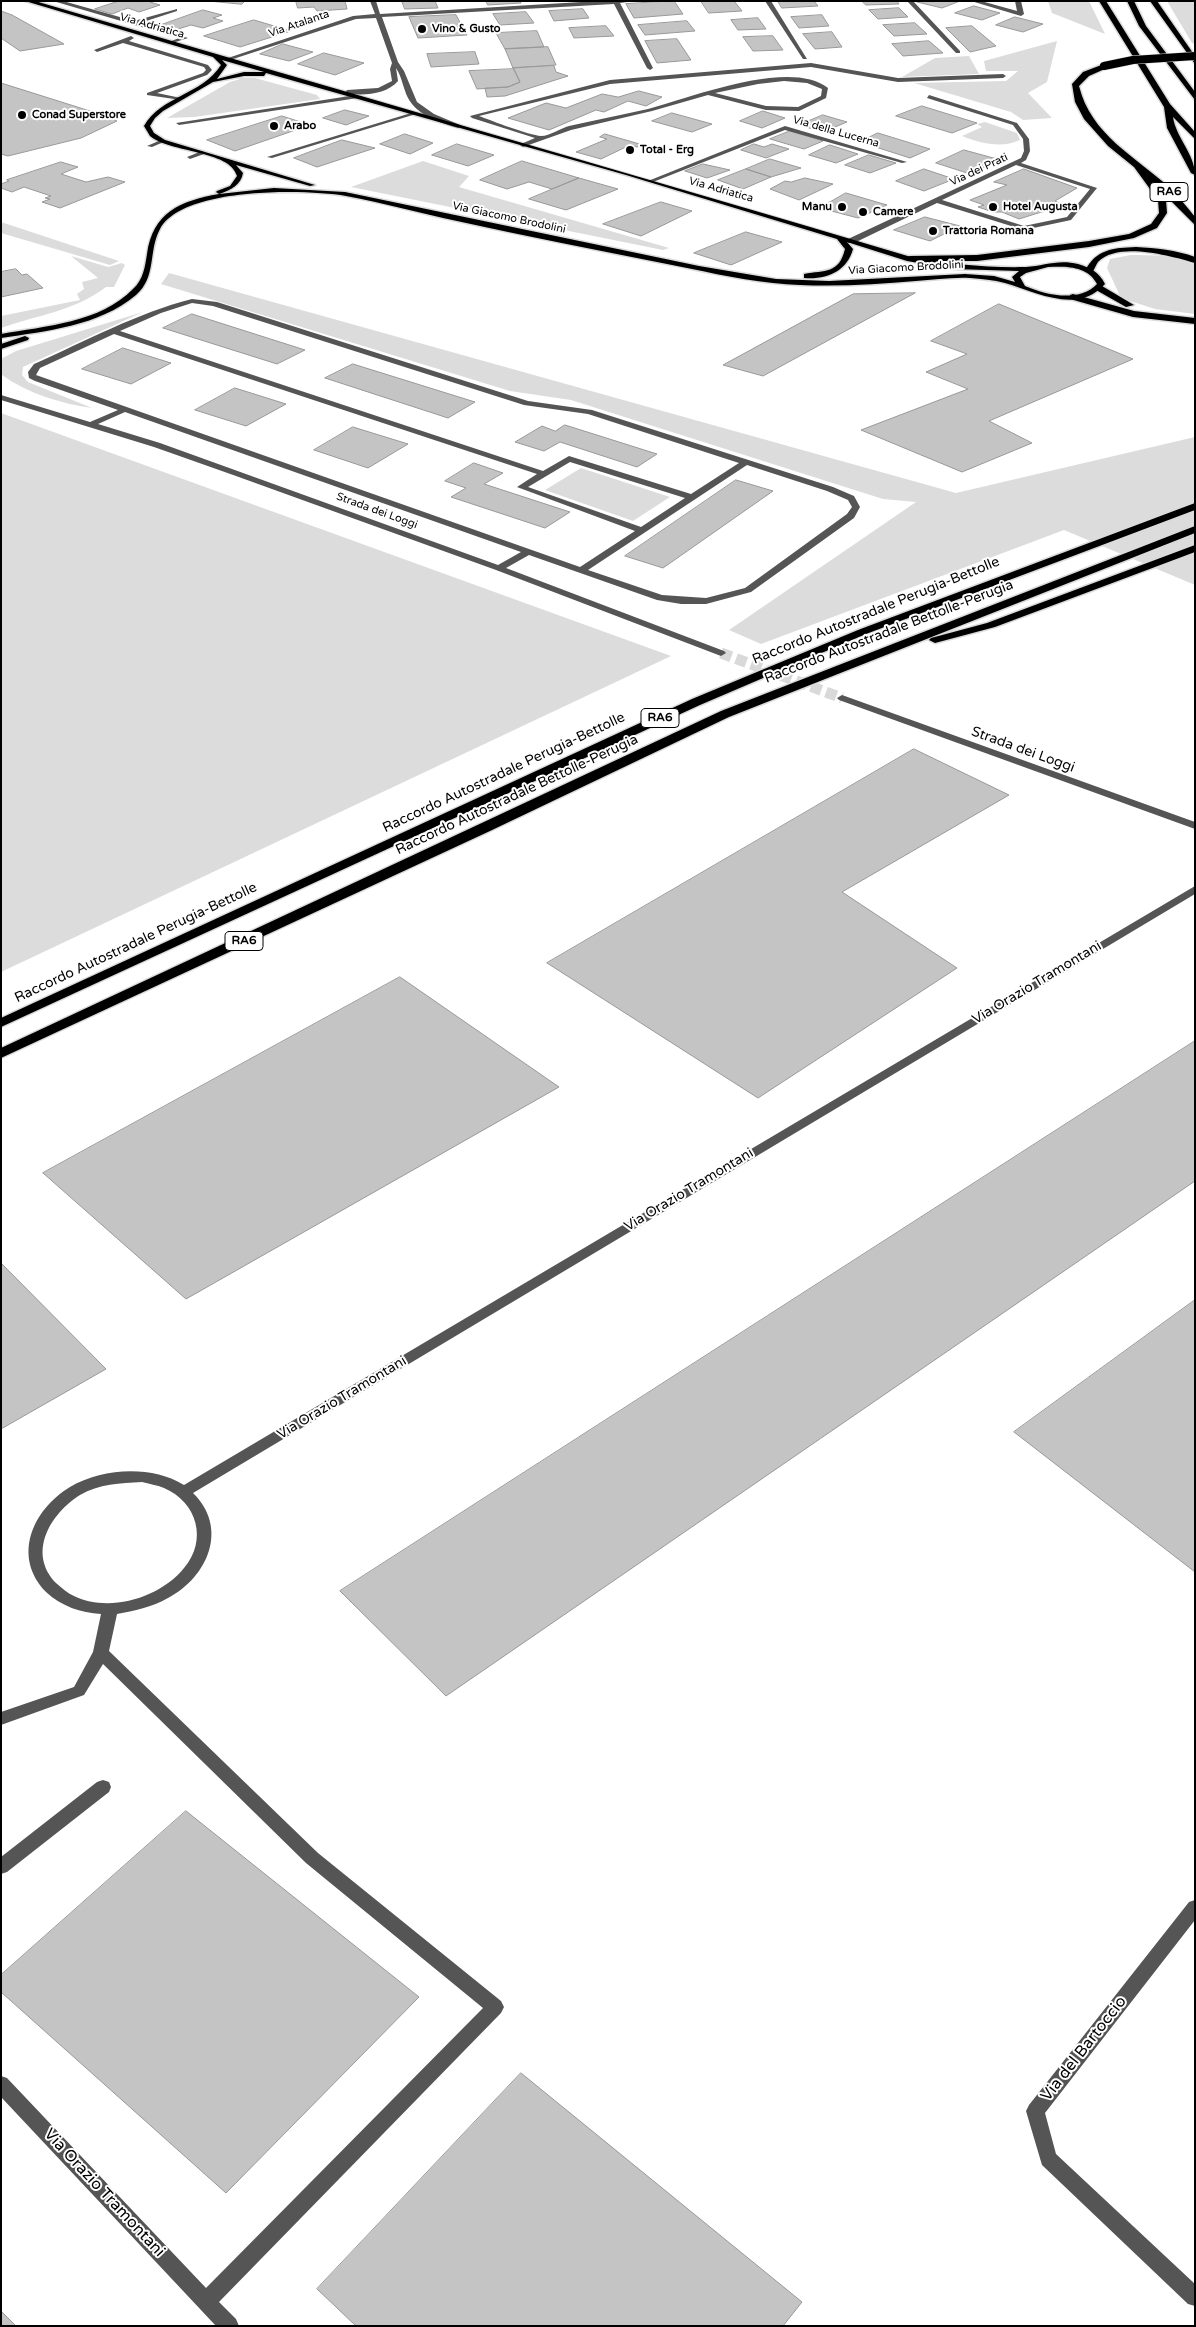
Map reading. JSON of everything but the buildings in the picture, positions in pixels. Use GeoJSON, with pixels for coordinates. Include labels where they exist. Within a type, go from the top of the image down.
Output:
{"type":"FeatureCollection","features":[{"type":"Feature","properties":{"kind":"highway"},"geometry":{"type":"LineString","coordinates":[[1102,1],[1167,105],[1195,137]]}},
{"type":"Feature","properties":{"kind":"highway"},"geometry":{"type":"LineString","coordinates":[[1130,1],[1143,26],[1195,98]]}},
{"type":"Feature","properties":{"kind":"highway"},"geometry":{"type":"LineString","coordinates":[[1153,1],[1195,62]]}},
{"type":"Feature","properties":{"kind":"highway"},"geometry":{"type":"LineString","coordinates":[[910,259],[977,258],[1089,244],[1131,236],[1154,226],[1163,213],[1162,200],[1138,167],[1085,116],[1076,100],[1075,86],[1086,74],[1104,66],[1133,60],[1195,56]]}},
{"type":"Feature","properties":{"kind":"highway","name":"RA6"},"geometry":{"type":"LineString","coordinates":[[1167,105],[1171,128],[1195,173]]}},
{"type":"Feature","properties":{"kind":"highway","name":"RA6"},"geometry":{"type":"LineString","coordinates":[[1138,167],[1168,191],[1195,222]]}},
{"type":"Feature","properties":{"kind":"highway"},"geometry":{"type":"LineString","coordinates":[[1089,271],[1090,265],[1095,258],[1108,252],[1125,250],[1174,253],[1195,260]]}},
{"type":"Feature","properties":{"kind":"highway"},"geometry":{"type":"LineString","coordinates":[[1099,288],[1135,308],[1168,318]]}},
{"type":"Feature","properties":{"kind":"highway"},"geometry":{"type":"LineString","coordinates":[[1073,296],[1133,314],[1195,321]]}},
{"type":"Feature","properties":{"kind":"highway","name":"RA6"},"geometry":{"type":"LineString","coordinates":[[1168,516],[1195,498]]}},
{"type":"Feature","properties":{"kind":"highway","name":"RA6"},"geometry":{"type":"LineString","coordinates":[[1168,516],[1195,506]]}},
{"type":"Feature","properties":{"kind":"highway","name":"Raccordo Autostradale Perugia-Bettolle"},"geometry":{"type":"LineString","coordinates":[[1,1023],[696,702],[862,632],[1168,516]]}},
{"type":"Feature","properties":{"kind":"highway","name":"Raccordo Autostradale Bettolle-Perugia"},"geometry":{"type":"LineString","coordinates":[[1,1054],[486,828],[725,714],[1195,529]]}},
{"type":"Feature","properties":{"kind":"highway"},"geometry":{"type":"LineString","coordinates":[[854,663],[990,625],[1195,548]]}},
{"type":"Feature","properties":{"kind":"main road","name":"Via Adriatica"},"geometry":{"type":"LineString","coordinates":[[30,1],[470,131],[651,181],[910,259],[953,267],[1025,269],[1056,264],[1089,271]]}},
{"type":"Feature","properties":{"kind":"main road"},"geometry":{"type":"LineString","coordinates":[[210,83],[222,72],[224,66],[213,55]]}},
{"type":"Feature","properties":{"kind":"main road"},"geometry":{"type":"LineString","coordinates":[[292,78],[244,74],[210,83],[179,99],[148,121],[148,131],[164,141],[343,194]]}},
{"type":"Feature","properties":{"kind":"main road"},"geometry":{"type":"LineString","coordinates":[[196,201],[236,184],[240,173],[229,161]]}},
{"type":"Feature","properties":{"kind":"main road","name":"Via Giacomo Brodolini"},"geometry":{"type":"LineString","coordinates":[[1,347],[55,327],[92,317],[117,305],[138,290],[150,266],[157,227],[177,210],[196,201],[267,190],[300,189],[343,194],[514,231],[755,278],[786,282],[843,283],[966,276],[1002,280],[1049,296],[1084,295],[1099,288]]}},
{"type":"Feature","properties":{"kind":"main road"},"geometry":{"type":"LineString","coordinates":[[755,278],[809,276],[824,274],[842,267],[847,259],[849,249],[837,236]]}},
{"type":"Feature","properties":{"kind":"main road"},"geometry":{"type":"LineString","coordinates":[[1021,286],[1016,277],[1025,269]]}},
{"type":"Feature","properties":{"kind":"main road"},"geometry":{"type":"LineString","coordinates":[[1089,271],[1100,279],[1101,284],[1099,288]]}},
{"type":"Feature","properties":{"kind":"main road","name":"Via Giacomo Brodolini"},"geometry":{"type":"LineString","coordinates":[[1,336],[55,327]]}},
{"type":"Feature","properties":{"kind":"street"},"geometry":{"type":"LineString","coordinates":[[56,1],[185,38],[171,43]]}},
{"type":"Feature","properties":{"kind":"street"},"geometry":{"type":"LineString","coordinates":[[373,1],[395,63],[401,68],[412,99],[419,106],[470,131]]}},
{"type":"Feature","properties":{"kind":"street","name":"Via Atalanta"},"geometry":{"type":"LineString","coordinates":[[228,59],[343,20],[378,16],[632,1]]}},
{"type":"Feature","properties":{"kind":"street"},"geometry":{"type":"LineString","coordinates":[[768,1],[805,58]]}},
{"type":"Feature","properties":{"kind":"street"},"geometry":{"type":"LineString","coordinates":[[910,1],[958,52]]}},
{"type":"Feature","properties":{"kind":"street"},"geometry":{"type":"LineString","coordinates":[[974,1],[1021,14],[1018,1]]}},
{"type":"Feature","properties":{"kind":"street"},"geometry":{"type":"LineString","coordinates":[[616,2],[650,68]]}},
{"type":"Feature","properties":{"kind":"street"},"geometry":{"type":"LineString","coordinates":[[76,7],[86,4]]}},
{"type":"Feature","properties":{"kind":"street"},"geometry":{"type":"LineString","coordinates":[[135,24],[175,10]]}},
{"type":"Feature","properties":{"kind":"street"},"geometry":{"type":"LineString","coordinates":[[97,50],[143,34]]}},
{"type":"Feature","properties":{"kind":"street"},"geometry":{"type":"LineString","coordinates":[[124,41],[206,66],[209,70],[205,74],[149,94],[179,99]]}},
{"type":"Feature","properties":{"kind":"street"},"geometry":{"type":"LineString","coordinates":[[338,92],[375,90],[392,85],[395,81],[393,69],[395,63]]}},
{"type":"Feature","properties":{"kind":"street"},"geometry":{"type":"LineString","coordinates":[[454,124],[473,116],[610,82],[811,65],[898,80],[1003,76]]}},
{"type":"Feature","properties":{"kind":"street"},"geometry":{"type":"LineString","coordinates":[[523,145],[569,128],[650,110],[708,92],[761,80],[807,80],[825,88],[824,97],[799,109],[766,108],[708,92]]}},
{"type":"Feature","properties":{"kind":"street","name":"Via Adriatica"},"geometry":{"type":"LineString","coordinates":[[179,123],[356,97]]}},
{"type":"Feature","properties":{"kind":"street","name":"Via dei Prati"},"geometry":{"type":"LineString","coordinates":[[852,240],[1018,164],[1024,159],[1027,145],[1022,130],[1015,124],[929,97]]}},
{"type":"Feature","properties":{"kind":"street"},"geometry":{"type":"LineString","coordinates":[[270,157],[413,114]]}},
{"type":"Feature","properties":{"kind":"street"},"geometry":{"type":"LineString","coordinates":[[473,116],[541,138]]}},
{"type":"Feature","properties":{"kind":"street","name":"Via della Lucerna"},"geometry":{"type":"LineString","coordinates":[[651,181],[785,128],[904,162]]}},
{"type":"Feature","properties":{"kind":"street"},"geometry":{"type":"LineString","coordinates":[[150,146],[164,141]]}},
{"type":"Feature","properties":{"kind":"street"},"geometry":{"type":"LineString","coordinates":[[190,157],[202,153]]}},
{"type":"Feature","properties":{"kind":"street"},"geometry":{"type":"LineString","coordinates":[[937,201],[1024,228],[1069,219],[1094,188],[1018,164]]}},
{"type":"Feature","properties":{"kind":"street"},"geometry":{"type":"LineString","coordinates":[[203,302],[374,353],[527,403],[589,412],[830,488],[851,498],[856,507],[851,516],[748,590],[706,601],[681,601],[660,598],[32,376],[37,366],[112,331],[176,304],[203,302]]}},
{"type":"Feature","properties":{"kind":"street"},"geometry":{"type":"LineString","coordinates":[[112,331],[544,474]]}},
{"type":"Feature","properties":{"kind":"street","name":"Strada dei Loggi"},"geometry":{"type":"LineString","coordinates":[[1,391],[21,405]]}},
{"type":"Feature","properties":{"kind":"street","name":"Strada dei Loggi"},"geometry":{"type":"LineString","coordinates":[[1,397],[21,405],[91,424],[240,474],[499,568],[721,653]]}},
{"type":"Feature","properties":{"kind":"street"},"geometry":{"type":"LineString","coordinates":[[91,424],[124,410]]}},
{"type":"Feature","properties":{"kind":"street"},"geometry":{"type":"LineString","coordinates":[[641,530],[521,487],[569,459],[691,496]]}},
{"type":"Feature","properties":{"kind":"street"},"geometry":{"type":"LineString","coordinates":[[580,570],[746,462]]}},
{"type":"Feature","properties":{"kind":"street"},"geometry":{"type":"LineString","coordinates":[[499,568],[528,552]]}},
{"type":"Feature","properties":{"kind":"street","name":"Strada dei Loggi"},"geometry":{"type":"LineString","coordinates":[[842,698],[1195,826]]}},
{"type":"Feature","properties":{"kind":"street","name":"Via Orazio Tramontani"},"geometry":{"type":"LineString","coordinates":[[184,1492],[1195,889]]}},
{"type":"Feature","properties":{"kind":"street"},"geometry":{"type":"LineString","coordinates":[[142,1477],[165,1482],[184,1492],[200,1509],[206,1530],[202,1553],[190,1574],[168,1592],[140,1604],[110,1609],[84,1606],[62,1598],[45,1585],[36,1567],[34,1548],[40,1528],[52,1510],[70,1495],[92,1484],[109,1480],[142,1477]]}},
{"type":"Feature","properties":{"kind":"street"},"geometry":{"type":"LineString","coordinates":[[1,1719],[79,1691],[100,1653],[110,1609]]}},
{"type":"Feature","properties":{"kind":"street"},"geometry":{"type":"LineString","coordinates":[[100,1653],[312,1858],[495,2006],[206,2302]]}},
{"type":"Feature","properties":{"kind":"street"},"geometry":{"type":"LineString","coordinates":[[1,1867],[103,1787]]}},
{"type":"Feature","properties":{"kind":"street","name":"Via del Bartoccio"},"geometry":{"type":"LineString","coordinates":[[1195,1907],[1034,2112],[1048,2160],[1195,2297]]}},
{"type":"Feature","properties":{"kind":"street","name":"Via Orazio Tramontani"},"geometry":{"type":"LineString","coordinates":[[1,2084],[229,2326]]}},
{"type":"Feature","properties":{"kind":"shaded area"},"geometry":{"type":"Polygon","coordinates":[[[1048,1],[1089,1],[1105,34],[1052,13],[1048,1]]]}},
{"type":"Feature","properties":{"kind":"shaded area"},"geometry":{"type":"Polygon","coordinates":[[[1167,1],[1195,1],[1195,44],[1192,43],[1167,1]]]}},
{"type":"Feature","properties":{"kind":"shaded area"},"geometry":{"type":"Polygon","coordinates":[[[1057,41],[1047,82],[1028,93],[1052,118],[1023,120],[1011,112],[914,83],[1006,81],[1018,71],[986,71],[984,61],[1057,41]]]}},
{"type":"Feature","properties":{"kind":"shaded area"},"geometry":{"type":"Polygon","coordinates":[[[969,56],[979,74],[902,77],[935,58],[969,56]]]}},
{"type":"Feature","properties":{"kind":"shaded area"},"geometry":{"type":"Polygon","coordinates":[[[228,78],[255,78],[317,95],[320,99],[194,117],[167,118],[230,82],[240,79],[228,78]]]}},
{"type":"Feature","properties":{"kind":"shaded area"},"geometry":{"type":"Polygon","coordinates":[[[985,122],[1017,133],[1020,140],[998,145],[983,143],[962,136],[982,127],[977,124],[985,122]]]}},
{"type":"Feature","properties":{"kind":"shaded area"},"geometry":{"type":"Polygon","coordinates":[[[423,161],[469,176],[459,187],[669,248],[663,250],[351,187],[423,161]]]}},
{"type":"Feature","properties":{"kind":"shaded area"},"geometry":{"type":"Polygon","coordinates":[[[1,222],[119,261],[110,265],[1,233],[1,222]]]}},
{"type":"Feature","properties":{"kind":"shaded area"},"geometry":{"type":"Polygon","coordinates":[[[1131,255],[1172,257],[1195,265],[1195,314],[1155,309],[1121,298],[1107,268],[1110,259],[1131,255]]]}},
{"type":"Feature","properties":{"kind":"shaded area"},"geometry":{"type":"Polygon","coordinates":[[[71,256],[108,267],[122,263],[125,265],[114,287],[106,287],[82,302],[69,307],[1,328],[1,316],[80,300],[77,294],[84,289],[82,282],[98,278],[71,256]]]}},
{"type":"Feature","properties":{"kind":"shaded area"},"geometry":{"type":"Polygon","coordinates":[[[169,273],[956,493],[1195,437],[1195,585],[1064,530],[761,644],[729,630],[916,502],[883,499],[571,400],[510,391],[161,284],[169,273]]]}},
{"type":"Feature","properties":{"kind":"shaded area"},"geometry":{"type":"Polygon","coordinates":[[[143,312],[23,367],[22,375],[28,382],[92,408],[45,397],[12,382],[2,375],[1,359],[16,351],[143,312]]]}},
{"type":"Feature","properties":{"kind":"shaded area"},"geometry":{"type":"Polygon","coordinates":[[[1,413],[671,656],[1,972],[1,413]]]}},
{"type":"Feature","properties":{"kind":"shaded area"},"geometry":{"type":"Polygon","coordinates":[[[581,468],[670,497],[633,521],[545,490],[581,468]]]}},
{"type":"Feature","properties":{"kind":"tunnel"},"geometry":{"type":"LineString","coordinates":[[721,653],[842,698]]}},
{"type":"Feature","properties":{"kind":"place","name":"Vino & Gusto"},"geometry":{"type":"Point","coordinates":[422,29]}},
{"type":"Feature","properties":{"kind":"place","name":"Conad Superstore"},"geometry":{"type":"Point","coordinates":[22,115]}},
{"type":"Feature","properties":{"kind":"place","name":"Arabo"},"geometry":{"type":"Point","coordinates":[274,126]}},
{"type":"Feature","properties":{"kind":"place","name":"Total - Erg"},"geometry":{"type":"Point","coordinates":[630,150]}},
{"type":"Feature","properties":{"kind":"place","name":"Manu"},"geometry":{"type":"Point","coordinates":[842,207]}},
{"type":"Feature","properties":{"kind":"place","name":"Hotel Augusta"},"geometry":{"type":"Point","coordinates":[993,207]}},
{"type":"Feature","properties":{"kind":"place","name":"Camere"},"geometry":{"type":"Point","coordinates":[863,212]}},
{"type":"Feature","properties":{"kind":"place","name":"Trattoria Romana"},"geometry":{"type":"Point","coordinates":[933,231]}}]}
